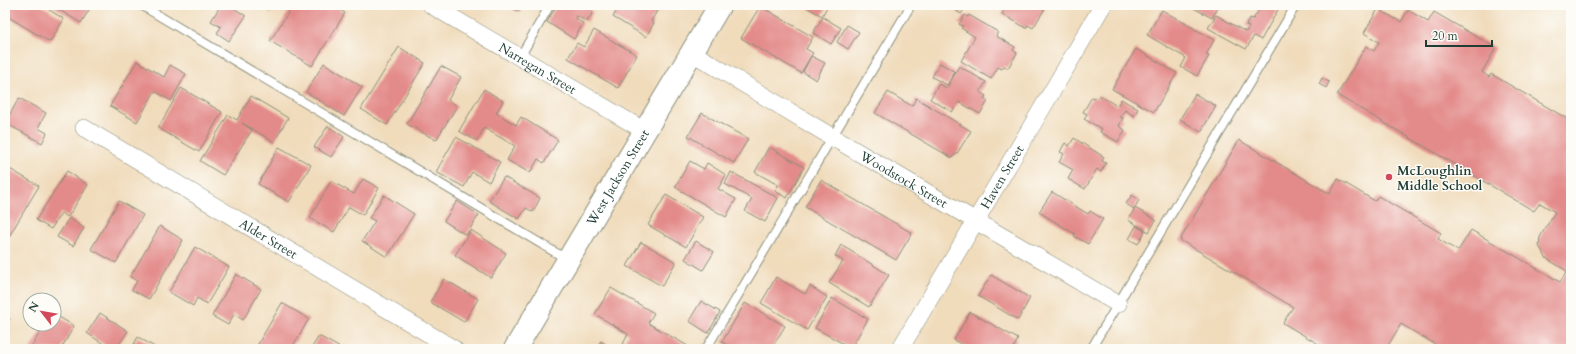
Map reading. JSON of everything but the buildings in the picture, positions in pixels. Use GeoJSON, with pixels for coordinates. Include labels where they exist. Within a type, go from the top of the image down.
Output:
{"type":"FeatureCollection","features":[{"type":"Feature","properties":{"kind":"street","name":"Narregan Street"},"geometry":{"type":"LineString","coordinates":[[431,5],[645,130]]}},
{"type":"Feature","properties":{"kind":"street","name":"West Jackson Street"},"geometry":{"type":"LineString","coordinates":[[515,349],[720,5]]}},
{"type":"Feature","properties":{"kind":"street","name":"Haven Street"},"geometry":{"type":"LineString","coordinates":[[900,349],[1103,5]]}},
{"type":"Feature","properties":{"kind":"street","name":"Woodstock Street"},"geometry":{"type":"LineString","coordinates":[[691,52],[832,137],[1118,304]]}},
{"type":"Feature","properties":{"kind":"street","name":"Alder Street"},"geometry":{"type":"LineString","coordinates":[[84,128],[454,349]]}},
{"type":"Feature","properties":{"kind":"lane"},"geometry":{"type":"LineString","coordinates":[[141,5],[568,260]]}},
{"type":"Feature","properties":{"kind":"lane"},"geometry":{"type":"LineString","coordinates":[[520,57],[550,5]]}},
{"type":"Feature","properties":{"kind":"lane"},"geometry":{"type":"LineString","coordinates":[[706,349],[911,5]]}},
{"type":"Feature","properties":{"kind":"lane"},"geometry":{"type":"LineString","coordinates":[[1091,349],[1296,5]]}},
{"type":"Feature","properties":{"kind":"place","name":"McLoughlin Middle School"},"geometry":{"type":"Point","coordinates":[1389,177]}}]}
